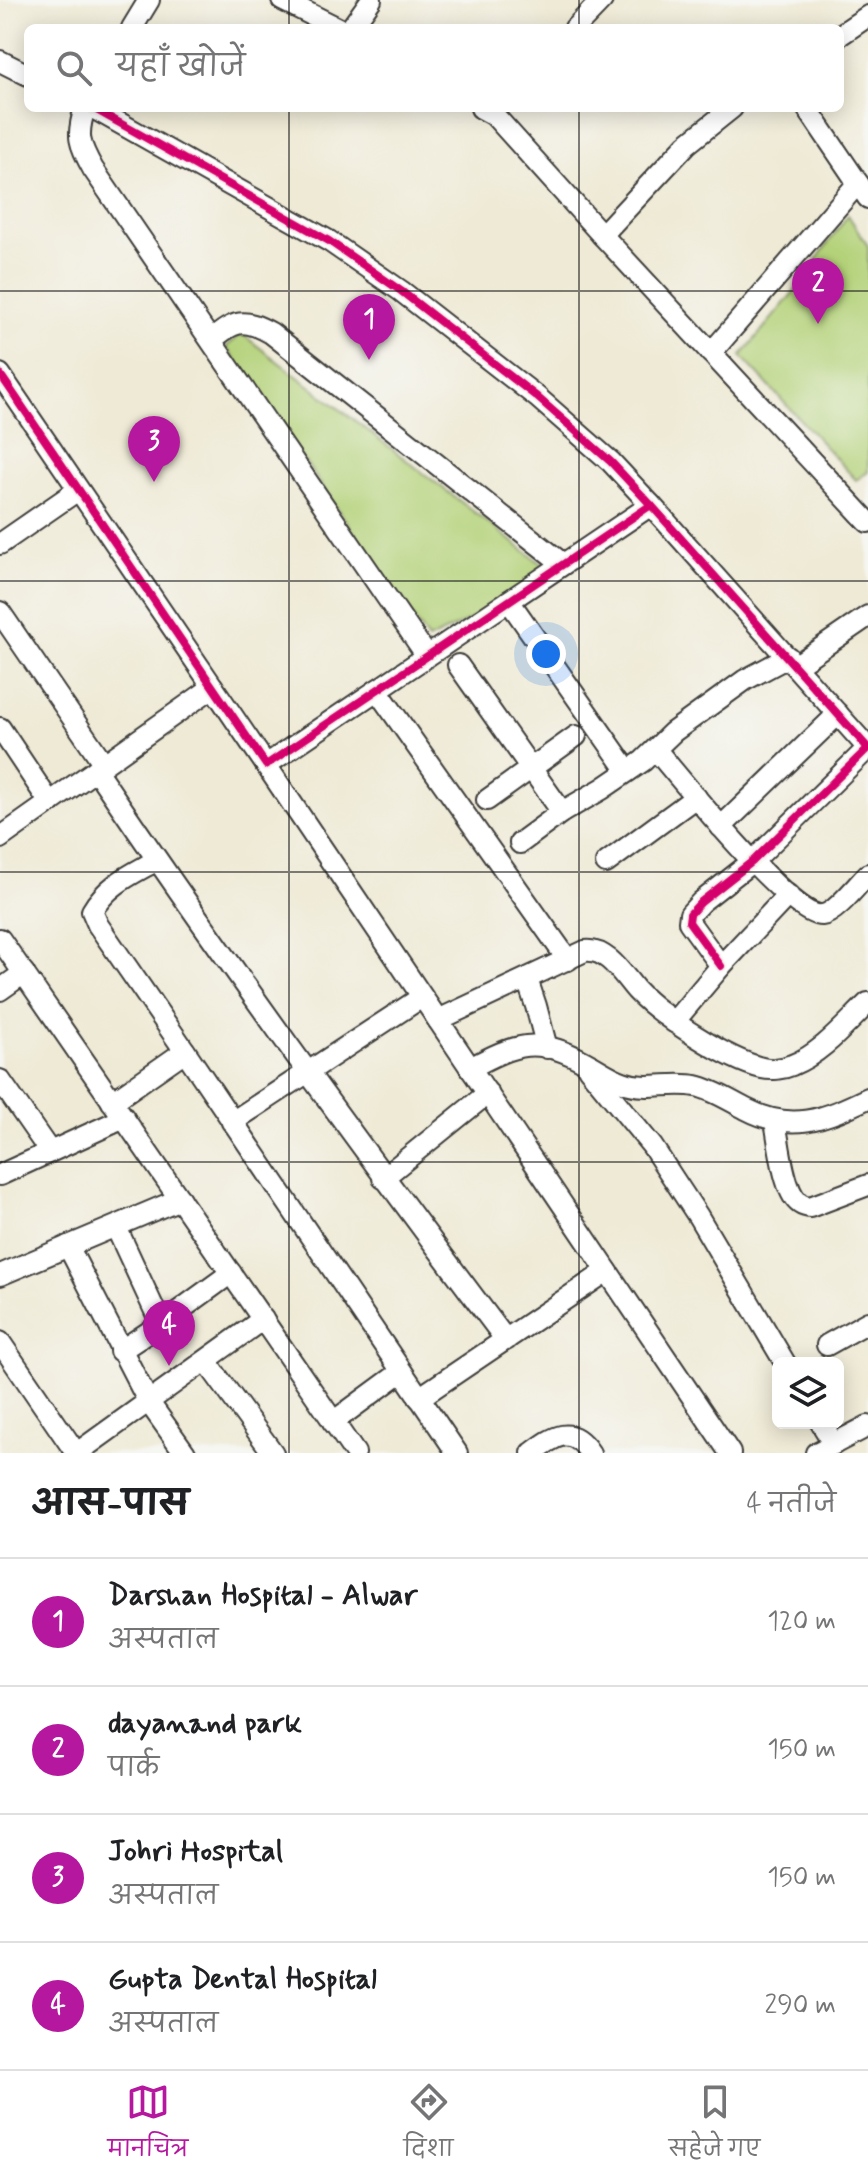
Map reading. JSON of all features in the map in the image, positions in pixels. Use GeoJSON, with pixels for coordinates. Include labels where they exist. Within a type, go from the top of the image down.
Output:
{"type":"FeatureCollection","features":[{"type":"Feature","properties":{"kind":"street"},"geometry":{"type":"LineString","coordinates":[[134,24],[149,0]]}},
{"type":"Feature","properties":{"kind":"street"},"geometry":{"type":"LineString","coordinates":[[282,0],[330,24]]}},
{"type":"Feature","properties":{"kind":"street"},"geometry":{"type":"LineString","coordinates":[[354,24],[371,0]]}},
{"type":"Feature","properties":{"kind":"street"},"geometry":{"type":"LineString","coordinates":[[579,24],[602,0]]}},
{"type":"Feature","properties":{"kind":"street"},"geometry":{"type":"LineString","coordinates":[[844,32],[868,16]]}},
{"type":"Feature","properties":{"kind":"street"},"geometry":{"type":"LineString","coordinates":[[0,61],[24,73]]}},
{"type":"Feature","properties":{"kind":"street"},"geometry":{"type":"LineString","coordinates":[[84,112],[79,139],[93,169],[427,656]]}},
{"type":"Feature","properties":{"kind":"street"},"geometry":{"type":"LineString","coordinates":[[100,112],[329,241],[401,291],[562,417],[611,462],[651,505],[868,748],[753,861],[690,914],[689,922],[721,966]]}},
{"type":"Feature","properties":{"kind":"street"},"geometry":{"type":"LineString","coordinates":[[494,112],[602,235],[868,522]]}},
{"type":"Feature","properties":{"kind":"street"},"geometry":{"type":"LineString","coordinates":[[602,235],[687,144],[727,112]]}},
{"type":"Feature","properties":{"kind":"street"},"geometry":{"type":"LineString","coordinates":[[711,353],[863,191],[810,112]]}},
{"type":"Feature","properties":{"kind":"street"},"geometry":{"type":"LineString","coordinates":[[212,340],[239,322],[255,324],[271,333],[563,564]]}},
{"type":"Feature","properties":{"kind":"street"},"geometry":{"type":"LineString","coordinates":[[0,374],[730,1453]]}},
{"type":"Feature","properties":{"kind":"street"},"geometry":{"type":"LineString","coordinates":[[0,544],[78,490]]}},
{"type":"Feature","properties":{"kind":"street"},"geometry":{"type":"LineString","coordinates":[[266,765],[651,505]]}},
{"type":"Feature","properties":{"kind":"street"},"geometry":{"type":"LineString","coordinates":[[509,601],[628,771]]}},
{"type":"Feature","properties":{"kind":"street"},"geometry":{"type":"LineString","coordinates":[[0,612],[157,860],[383,1178],[506,1340]]}},
{"type":"Feature","properties":{"kind":"street"},"geometry":{"type":"LineString","coordinates":[[520,843],[562,812],[628,771],[656,750],[673,732],[745,680],[792,662],[868,616]]}},
{"type":"Feature","properties":{"kind":"street"},"geometry":{"type":"LineString","coordinates":[[458,665],[562,812]]}},
{"type":"Feature","properties":{"kind":"street"},"geometry":{"type":"LineString","coordinates":[[0,838],[213,687]]}},
{"type":"Feature","properties":{"kind":"street"},"geometry":{"type":"LineString","coordinates":[[377,690],[568,960]]}},
{"type":"Feature","properties":{"kind":"street"},"geometry":{"type":"LineString","coordinates":[[721,827],[838,714]]}},
{"type":"Feature","properties":{"kind":"street"},"geometry":{"type":"LineString","coordinates":[[0,728],[50,803]]}},
{"type":"Feature","properties":{"kind":"street"},"geometry":{"type":"LineString","coordinates":[[487,800],[576,736]]}},
{"type":"Feature","properties":{"kind":"street"},"geometry":{"type":"LineString","coordinates":[[656,750],[753,861],[812,913],[821,915],[831,912],[868,874]]}},
{"type":"Feature","properties":{"kind":"street"},"geometry":{"type":"LineString","coordinates":[[606,863],[696,797]]}},
{"type":"Feature","properties":{"kind":"street"},"geometry":{"type":"LineString","coordinates":[[157,860],[101,896],[92,911],[98,925],[457,1453]]}},
{"type":"Feature","properties":{"kind":"street"},"geometry":{"type":"LineString","coordinates":[[674,1022],[721,966],[788,895]]}},
{"type":"Feature","properties":{"kind":"street"},"geometry":{"type":"LineString","coordinates":[[0,939],[355,1453]]}},
{"type":"Feature","properties":{"kind":"street"},"geometry":{"type":"LineString","coordinates":[[438,1020],[593,950],[602,954],[641,995],[674,1022],[745,1062],[763,1068],[789,1066],[814,1053],[868,1003]]}},
{"type":"Feature","properties":{"kind":"street"},"geometry":{"type":"LineString","coordinates":[[0,990],[24,973]]}},
{"type":"Feature","properties":{"kind":"street"},"geometry":{"type":"LineString","coordinates":[[527,979],[547,1048]]}},
{"type":"Feature","properties":{"kind":"street"},"geometry":{"type":"LineString","coordinates":[[232,1122],[422,997]]}},
{"type":"Feature","properties":{"kind":"street"},"geometry":{"type":"LineString","coordinates":[[470,1068],[498,1053],[529,1044],[581,1059],[623,1082],[700,1087],[775,1121],[805,1121],[868,1098]]}},
{"type":"Feature","properties":{"kind":"street"},"geometry":{"type":"LineString","coordinates":[[0,1175],[50,1152],[118,1110],[185,1051]]}},
{"type":"Feature","properties":{"kind":"street"},"geometry":{"type":"LineString","coordinates":[[581,1059],[652,1146],[706,1229],[781,1357]]}},
{"type":"Feature","properties":{"kind":"street"},"geometry":{"type":"LineString","coordinates":[[0,1080],[50,1152]]}},
{"type":"Feature","properties":{"kind":"street"},"geometry":{"type":"LineString","coordinates":[[383,1178],[488,1093]]}},
{"type":"Feature","properties":{"kind":"street"},"geometry":{"type":"LineString","coordinates":[[775,1121],[788,1185],[800,1204],[810,1207],[868,1185]]}},
{"type":"Feature","properties":{"kind":"street"},"geometry":{"type":"LineString","coordinates":[[0,1275],[180,1199]]}},
{"type":"Feature","properties":{"kind":"street"},"geometry":{"type":"LineString","coordinates":[[116,1227],[161,1324]]}},
{"type":"Feature","properties":{"kind":"street"},"geometry":{"type":"LineString","coordinates":[[68,1246],[148,1401],[185,1453]]}},
{"type":"Feature","properties":{"kind":"street"},"geometry":{"type":"LineString","coordinates":[[419,1398],[607,1271]]}},
{"type":"Feature","properties":{"kind":"street"},"geometry":{"type":"LineString","coordinates":[[120,1351],[231,1273]]}},
{"type":"Feature","properties":{"kind":"street"},"geometry":{"type":"LineString","coordinates":[[0,1342],[77,1453],[263,1319]]}},
{"type":"Feature","properties":{"kind":"street"},"geometry":{"type":"LineString","coordinates":[[827,1345],[868,1322]]}},
{"type":"Feature","properties":{"kind":"street"},"geometry":{"type":"LineString","coordinates":[[206,1361],[273,1453]]}},
{"type":"Feature","properties":{"kind":"street"},"geometry":{"type":"LineString","coordinates":[[333,1422],[401,1372]]}},
{"type":"Feature","properties":{"kind":"street"},"geometry":{"type":"LineString","coordinates":[[822,1429],[825,1449],[868,1426]]}},
{"type":"Feature","properties":{"kind":"street"},"geometry":{"type":"LineString","coordinates":[[532,1453],[562,1435],[572,1435],[583,1442],[590,1453]]}},
{"type":"Feature","properties":{"kind":"green space"},"geometry":{"type":"Polygon","coordinates":[[[848,215],[868,246],[868,472],[856,480],[741,356],[793,293],[848,215]]]}},
{"type":"Feature","properties":{"kind":"green space"},"geometry":{"type":"Polygon","coordinates":[[[242,334],[547,568],[509,601],[428,640],[226,347],[242,334]]]}},
{"type":"Feature","properties":{"kind":"cycle path"},"geometry":{"type":"LineString","coordinates":[[100,112],[329,241],[401,291],[537,397],[611,462],[868,748],[753,861],[690,914],[689,922],[721,966]]}},
{"type":"Feature","properties":{"kind":"cycle path"},"geometry":{"type":"LineString","coordinates":[[0,374],[266,765],[651,505]]}},
{"type":"Feature","properties":{"kind":"place","name":"dayanand park"},"geometry":{"type":"Point","coordinates":[818,324]}},
{"type":"Feature","properties":{"kind":"place","name":"Darshan Hospital - Alwar"},"geometry":{"type":"Point","coordinates":[369,360]}},
{"type":"Feature","properties":{"kind":"place","name":"Johri Hospital"},"geometry":{"type":"Point","coordinates":[154,482]}},
{"type":"Feature","properties":{"kind":"place","name":"Gupta Dental Hospital"},"geometry":{"type":"Point","coordinates":[169,1366]}}]}
